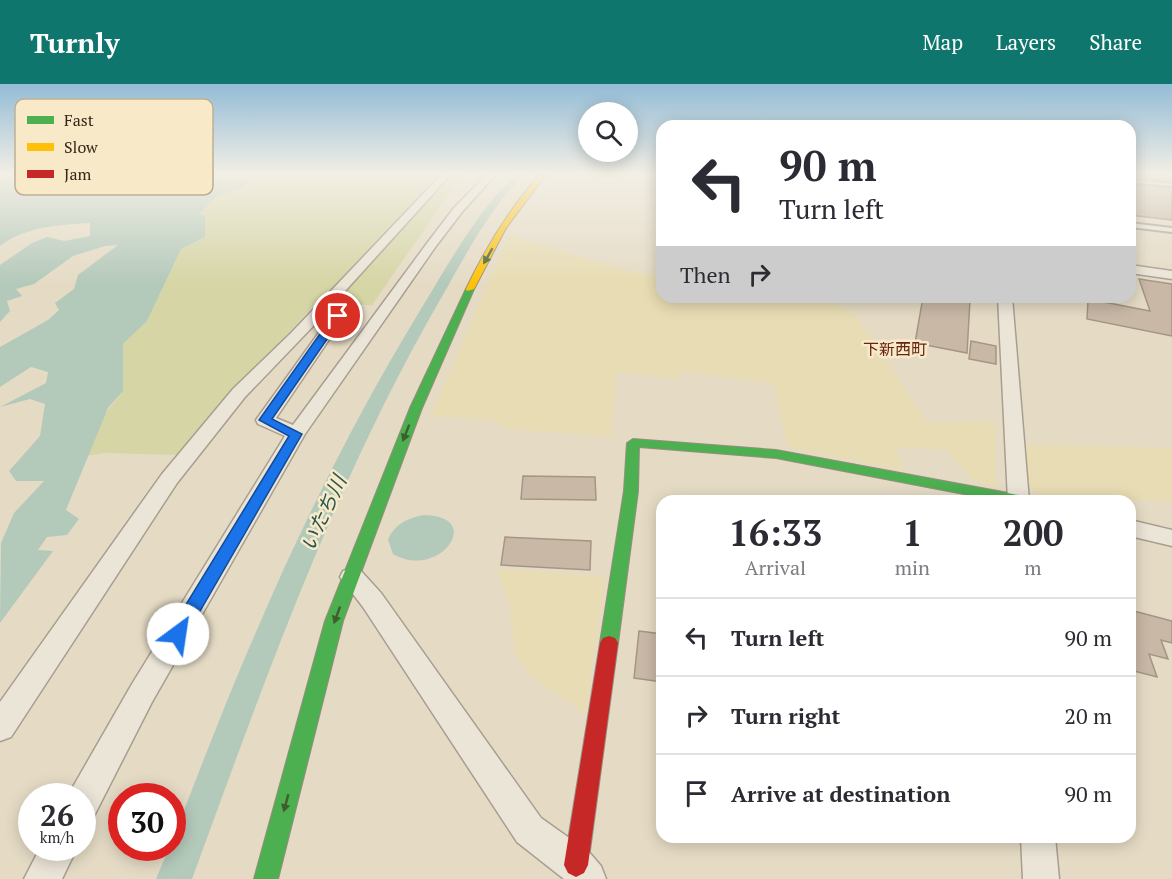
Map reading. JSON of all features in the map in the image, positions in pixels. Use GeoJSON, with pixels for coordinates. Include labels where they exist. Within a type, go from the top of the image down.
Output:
{"type":"FeatureCollection","features":[{"type":"Feature","properties":{"kind":"street"},"geometry":{"type":"LineString","coordinates":[[0,727],[169,479],[239,393],[413,210]]}},
{"type":"Feature","properties":{"kind":"street"},"geometry":{"type":"LineString","coordinates":[[93,783],[142,693],[296,434],[458,210]]}},
{"type":"Feature","properties":{"kind":"street"},"geometry":{"type":"LineString","coordinates":[[266,879],[334,621],[416,408],[477,273],[515,210]]}},
{"type":"Feature","properties":{"kind":"street"},"geometry":{"type":"LineString","coordinates":[[1136,270],[1172,275]]}},
{"type":"Feature","properties":{"kind":"street"},"geometry":{"type":"LineString","coordinates":[[1005,303],[1021,495]]}},
{"type":"Feature","properties":{"kind":"street"},"geometry":{"type":"LineString","coordinates":[[296,434],[265,420],[338,316],[315,315]]}},
{"type":"Feature","properties":{"kind":"street"},"geometry":{"type":"LineString","coordinates":[[582,872],[631,491],[633,443],[776,454],[990,495]]}},
{"type":"Feature","properties":{"kind":"street"},"geometry":{"type":"LineString","coordinates":[[1136,529],[1172,538]]}},
{"type":"Feature","properties":{"kind":"street"},"geometry":{"type":"LineString","coordinates":[[351,577],[372,600],[529,830],[582,872]]}},
{"type":"Feature","properties":{"kind":"street"},"geometry":{"type":"LineString","coordinates":[[1038,843],[1041,879]]}},
{"type":"Feature","properties":{"kind":"street"},"geometry":{"type":"LineString","coordinates":[[42,879],[52,861]]}},
{"type":"Feature","properties":{"kind":"lane"},"geometry":{"type":"LineString","coordinates":[[1136,226],[1172,230]]}},
{"type":"Feature","properties":{"kind":"shaded area"},"geometry":{"type":"Polygon","coordinates":[[[509,235],[629,271],[656,276],[656,303],[838,303],[855,315],[928,423],[995,421],[996,487],[975,482],[946,450],[894,447],[906,471],[788,447],[774,384],[680,371],[678,379],[617,372],[611,437],[509,429],[490,420],[431,416],[509,235]]]}},
{"type":"Feature","properties":{"kind":"shaded area"},"geometry":{"type":"Polygon","coordinates":[[[1022,444],[1172,448],[1172,501],[1136,500],[1136,495],[1039,495],[1030,487],[1022,444]]]}},
{"type":"Feature","properties":{"kind":"shaded area"},"geometry":{"type":"Polygon","coordinates":[[[497,569],[606,576],[585,714],[528,673],[515,653],[510,607],[497,569]]]}},
{"type":"Feature","properties":{"kind":"green space"},"geometry":{"type":"Polygon","coordinates":[[[203,210],[438,210],[372,305],[315,304],[176,455],[105,453],[86,456],[105,414],[123,391],[123,344],[147,321],[181,249],[205,237],[198,215],[203,210]]]}},
{"type":"Feature","properties":{"kind":"water"},"geometry":{"type":"Polygon","coordinates":[[[0,210],[203,210],[199,214],[205,216],[205,237],[181,249],[147,321],[123,344],[123,391],[108,408],[66,510],[79,519],[67,535],[47,537],[38,550],[53,551],[0,623],[1,543],[14,513],[44,481],[16,481],[9,471],[40,436],[45,404],[30,399],[0,407],[46,383],[48,372],[31,367],[0,387],[0,347],[48,320],[59,310],[55,303],[74,289],[78,275],[118,245],[105,246],[73,256],[34,284],[16,289],[22,296],[7,301],[10,311],[0,322],[0,265],[32,243],[47,237],[64,241],[90,236],[90,223],[32,230],[0,246],[0,210]]]}},
{"type":"Feature","properties":{"kind":"water","name":"いたち川"},"geometry":{"type":"Polygon","coordinates":[[[484,210],[494,210],[468,250],[402,369],[334,511],[274,657],[192,879],[156,879],[164,861],[186,861],[186,805],[274,591],[332,468],[375,387],[453,256],[484,210]]]}},
{"type":"Feature","properties":{"kind":"water"},"geometry":{"type":"Polygon","coordinates":[[[424,515],[442,518],[452,525],[454,535],[449,545],[439,554],[426,559],[410,560],[393,554],[388,540],[394,530],[407,520],[424,515]]]}},
{"type":"Feature","properties":{"kind":"building"},"geometry":{"type":"Polygon","coordinates":[[[1136,210],[1172,210],[1172,220],[1136,216],[1136,210]]]}},
{"type":"Feature","properties":{"kind":"building"},"geometry":{"type":"Polygon","coordinates":[[[1139,279],[1172,284],[1172,336],[1087,319],[1088,303],[1109,303],[1150,311],[1139,279]]]}},
{"type":"Feature","properties":{"kind":"building"},"geometry":{"type":"Polygon","coordinates":[[[922,303],[970,303],[967,353],[915,343],[922,303]]]}},
{"type":"Feature","properties":{"kind":"building"},"geometry":{"type":"Polygon","coordinates":[[[971,341],[996,346],[996,364],[969,359],[971,341]]]}},
{"type":"Feature","properties":{"kind":"building"},"geometry":{"type":"Polygon","coordinates":[[[523,476],[595,477],[596,500],[521,499],[523,476]]]}},
{"type":"Feature","properties":{"kind":"building"},"geometry":{"type":"Polygon","coordinates":[[[505,537],[591,541],[590,570],[501,565],[505,537]]]}},
{"type":"Feature","properties":{"kind":"building"},"geometry":{"type":"Polygon","coordinates":[[[1136,612],[1172,621],[1172,643],[1161,640],[1168,659],[1149,654],[1157,677],[1136,672],[1136,612]]]}},
{"type":"Feature","properties":{"kind":"building"},"geometry":{"type":"Polygon","coordinates":[[[639,631],[656,633],[656,681],[634,678],[639,631]]]}},
{"type":"Feature","properties":{"kind":"traffic: fast"},"geometry":{"type":"LineString","coordinates":[[266,879],[334,621],[416,408],[470,289]]}},
{"type":"Feature","properties":{"kind":"traffic: fast"},"geometry":{"type":"LineString","coordinates":[[609,643],[631,491],[633,443],[776,454],[992,495]]}},
{"type":"Feature","properties":{"kind":"traffic: slow"},"geometry":{"type":"LineString","coordinates":[[470,289],[485,258],[514,210]]}},
{"type":"Feature","properties":{"kind":"traffic: jam"},"geometry":{"type":"LineString","coordinates":[[576,865],[609,643]]}},
{"type":"Feature","properties":{"kind":"district","name":"下新西町"},"geometry":{"type":"Point","coordinates":[895,349]}},
{"type":"Feature","properties":{"kind":"route"},"geometry":{"type":"LineString","coordinates":[[178,634],[296,434],[265,420],[338,316]]}}]}
